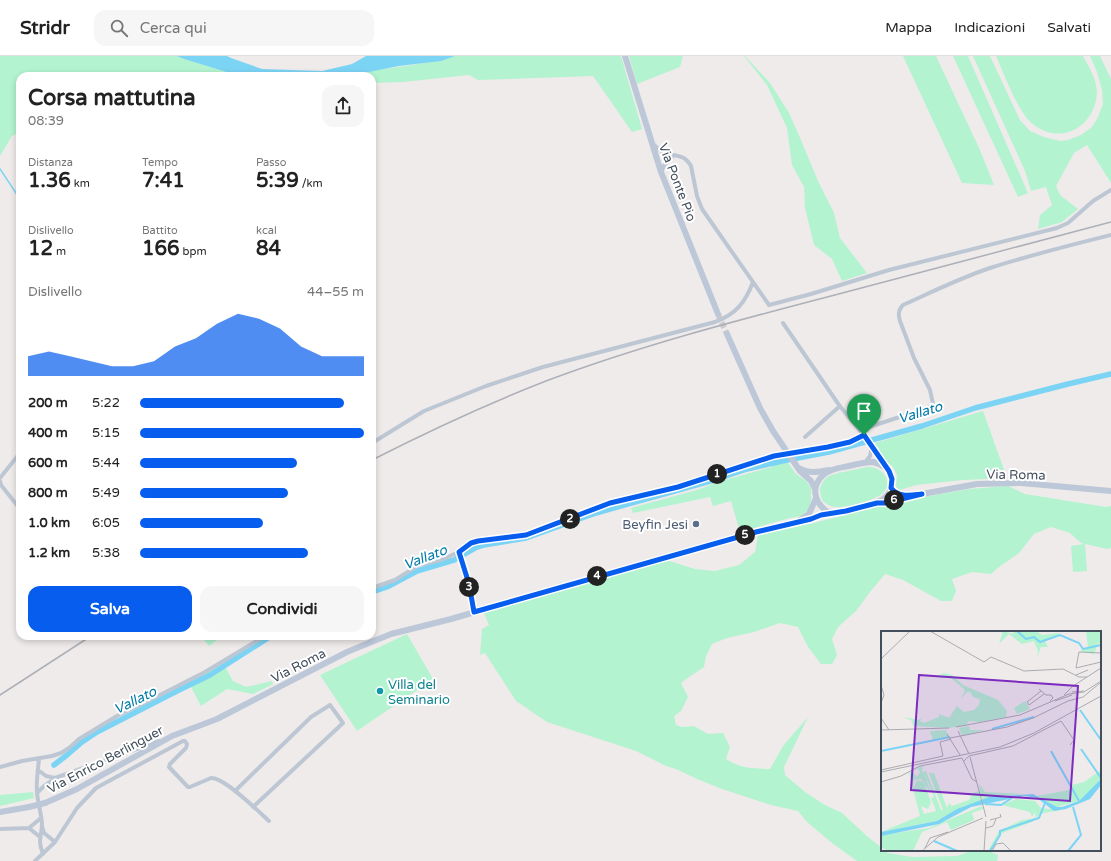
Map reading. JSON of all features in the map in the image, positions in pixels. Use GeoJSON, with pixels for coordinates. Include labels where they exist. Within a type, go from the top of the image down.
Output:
{"type":"FeatureCollection","features":[{"type":"Feature","properties":{"kind":"main road","name":"Via Ponte Pio"},"geometry":{"type":"LineString","coordinates":[[625,58],[656,159],[718,314]]}},
{"type":"Feature","properties":{"kind":"main road"},"geometry":{"type":"LineString","coordinates":[[727,334],[760,408],[795,465],[804,476],[811,481],[815,489],[816,498],[823,509],[831,513],[846,511],[922,494]]}},
{"type":"Feature","properties":{"kind":"main road"},"geometry":{"type":"LineString","coordinates":[[795,465],[804,471],[811,472],[874,462],[885,467],[892,479],[891,488],[888,495],[877,503]]}},
{"type":"Feature","properties":{"kind":"main road"},"geometry":{"type":"LineString","coordinates":[[815,489],[818,480],[831,470]]}},
{"type":"Feature","properties":{"kind":"main road","name":"Via Roma"},"geometry":{"type":"LineString","coordinates":[[922,494],[977,484],[1021,483],[1111,491]]}},
{"type":"Feature","properties":{"kind":"main road"},"geometry":{"type":"LineString","coordinates":[[891,488],[895,493],[903,495],[922,494]]}},
{"type":"Feature","properties":{"kind":"main road"},"geometry":{"type":"LineString","coordinates":[[796,522],[809,514],[816,498]]}},
{"type":"Feature","properties":{"kind":"main road","name":"Via Roma"},"geometry":{"type":"LineString","coordinates":[[217,719],[347,652],[391,634],[756,532],[831,513]]}},
{"type":"Feature","properties":{"kind":"main road","name":"Via Enrico Berlinguer"},"geometry":{"type":"LineString","coordinates":[[0,812],[45,803],[77,789],[172,736],[217,719]]}},
{"type":"Feature","properties":{"kind":"street"},"geometry":{"type":"LineString","coordinates":[[650,139],[658,149],[664,153],[685,158],[689,162],[697,196],[702,209],[769,305],[889,270],[1057,228],[1068,223],[1093,201],[1111,190]]}},
{"type":"Feature","properties":{"kind":"street"},"geometry":{"type":"LineString","coordinates":[[656,159],[660,154],[664,153]]}},
{"type":"Feature","properties":{"kind":"street"},"geometry":{"type":"LineString","coordinates":[[656,159],[666,160],[675,155]]}},
{"type":"Feature","properties":{"kind":"street"},"geometry":{"type":"LineString","coordinates":[[661,172],[665,164],[675,155]]}},
{"type":"Feature","properties":{"kind":"street"},"geometry":{"type":"LineString","coordinates":[[860,430],[930,407],[933,404],[930,390],[914,358],[900,321],[899,311],[903,305],[957,280],[989,268],[1111,235]]}},
{"type":"Feature","properties":{"kind":"street"},"geometry":{"type":"LineString","coordinates":[[376,441],[424,411],[486,386],[543,367],[715,322],[725,318],[737,310],[748,296],[754,282]]}},
{"type":"Feature","properties":{"kind":"street"},"geometry":{"type":"LineString","coordinates":[[783,323],[840,406],[872,445],[885,467]]}},
{"type":"Feature","properties":{"kind":"street"},"geometry":{"type":"LineString","coordinates":[[805,437],[840,406]]}},
{"type":"Feature","properties":{"kind":"street"},"geometry":{"type":"LineString","coordinates":[[376,587],[395,580],[419,565],[460,555],[471,543],[526,535],[610,503],[678,487],[774,456],[828,447],[850,442],[865,436]]}},
{"type":"Feature","properties":{"kind":"street"},"geometry":{"type":"LineString","coordinates":[[865,463],[870,456],[872,445]]}},
{"type":"Feature","properties":{"kind":"street"},"geometry":{"type":"LineString","coordinates":[[0,478],[16,457]]}},
{"type":"Feature","properties":{"kind":"street"},"geometry":{"type":"LineString","coordinates":[[0,481],[1,485],[16,504]]}},
{"type":"Feature","properties":{"kind":"street"},"geometry":{"type":"LineString","coordinates":[[460,555],[469,584],[474,612]]}},
{"type":"Feature","properties":{"kind":"street"},"geometry":{"type":"LineString","coordinates":[[0,767],[61,753],[79,739],[117,716],[205,672],[258,640]]}},
{"type":"Feature","properties":{"kind":"street"},"geometry":{"type":"LineString","coordinates":[[235,791],[311,717],[330,705],[343,723],[254,807]]}},
{"type":"Feature","properties":{"kind":"street"},"geometry":{"type":"LineString","coordinates":[[37,793],[55,778],[172,736]]}},
{"type":"Feature","properties":{"kind":"street"},"geometry":{"type":"LineString","coordinates":[[34,861],[55,842],[77,808],[96,788],[181,741],[185,741],[187,744],[186,748],[169,765],[170,769],[188,787],[210,778],[219,780],[235,791],[269,821]]}},
{"type":"Feature","properties":{"kind":"street"},"geometry":{"type":"LineString","coordinates":[[39,759],[36,782],[42,825],[44,833],[55,842]]}},
{"type":"Feature","properties":{"kind":"street"},"geometry":{"type":"LineString","coordinates":[[38,770],[46,776],[55,778]]}},
{"type":"Feature","properties":{"kind":"street"},"geometry":{"type":"LineString","coordinates":[[0,829],[29,828],[41,818]]}},
{"type":"Feature","properties":{"kind":"street"},"geometry":{"type":"LineString","coordinates":[[42,825],[40,846],[43,854]]}},
{"type":"Feature","properties":{"kind":"street"},"geometry":{"type":"LineString","coordinates":[[29,828],[40,838]]}},
{"type":"Feature","properties":{"kind":"green space"},"geometry":{"type":"Polygon","coordinates":[[[0,56],[177,56],[229,72],[16,72],[16,134],[12,136],[0,156],[0,56]]]}},
{"type":"Feature","properties":{"kind":"green space"},"geometry":{"type":"Polygon","coordinates":[[[455,56],[621,56],[642,129],[632,132],[593,76],[478,80],[469,75],[403,82],[376,83],[376,72],[366,72],[442,60],[455,56]]]}},
{"type":"Feature","properties":{"kind":"green space"},"geometry":{"type":"Polygon","coordinates":[[[629,56],[683,56],[680,67],[637,84],[629,56]]]}},
{"type":"Feature","properties":{"kind":"green space"},"geometry":{"type":"Polygon","coordinates":[[[744,56],[770,83],[789,113],[818,181],[834,213],[840,238],[867,273],[842,281],[832,259],[814,245],[805,208],[804,187],[792,165],[787,128],[767,85],[744,56]]]}},
{"type":"Feature","properties":{"kind":"green space"},"geometry":{"type":"Polygon","coordinates":[[[903,56],[936,56],[980,150],[994,185],[962,183],[903,56]]]}},
{"type":"Feature","properties":{"kind":"green space"},"geometry":{"type":"Polygon","coordinates":[[[953,56],[968,56],[1028,193],[1018,197],[953,56]]]}},
{"type":"Feature","properties":{"kind":"green space"},"geometry":{"type":"Polygon","coordinates":[[[973,56],[990,56],[1020,120],[1030,131],[1044,137],[1060,141],[1068,140],[1081,135],[1092,127],[1098,117],[1103,104],[1102,90],[1097,72],[1090,56],[1100,56],[1111,79],[1111,183],[1087,145],[1074,153],[1056,186],[1060,195],[1078,209],[1062,222],[1038,229],[1040,215],[1052,205],[1046,187],[1031,191],[1025,171],[973,56]]]}},
{"type":"Feature","properties":{"kind":"green space"},"geometry":{"type":"Polygon","coordinates":[[[996,56],[1083,56],[1097,88],[1095,105],[1090,115],[1084,123],[1066,133],[1055,134],[1034,125],[1028,120],[1017,104],[996,56]]]}},
{"type":"Feature","properties":{"kind":"green space"},"geometry":{"type":"Polygon","coordinates":[[[983,411],[1007,478],[963,480],[916,485],[900,490],[896,487],[897,475],[893,467],[886,461],[875,443],[983,411]]]}},
{"type":"Feature","properties":{"kind":"green space"},"geometry":{"type":"Polygon","coordinates":[[[783,456],[796,474],[806,481],[811,488],[811,500],[808,510],[801,516],[740,532],[731,501],[713,506],[710,497],[633,513],[631,508],[772,467],[769,459],[783,456]]]}},
{"type":"Feature","properties":{"kind":"green space"},"geometry":{"type":"Polygon","coordinates":[[[867,467],[877,469],[885,475],[887,484],[883,493],[875,498],[844,507],[833,507],[823,501],[820,489],[827,477],[867,467]]]}},
{"type":"Feature","properties":{"kind":"green space"},"geometry":{"type":"Polygon","coordinates":[[[1008,486],[1025,494],[1106,507],[1111,506],[1111,548],[1107,549],[1085,544],[1087,571],[1073,572],[1071,546],[1084,544],[1070,533],[1051,527],[1034,534],[1019,553],[991,574],[972,572],[952,579],[956,591],[952,601],[941,601],[903,580],[885,574],[856,611],[838,627],[832,639],[837,655],[832,664],[821,664],[808,647],[798,627],[780,623],[754,632],[727,638],[712,644],[706,656],[704,667],[681,683],[688,697],[681,711],[674,716],[676,725],[682,727],[694,726],[708,734],[723,733],[730,747],[726,759],[737,765],[770,769],[783,746],[808,717],[784,767],[785,775],[805,792],[825,805],[842,813],[881,847],[881,851],[912,857],[957,856],[971,851],[988,851],[998,855],[997,861],[857,861],[807,822],[798,811],[771,805],[722,789],[666,766],[636,751],[547,722],[516,701],[485,653],[480,655],[482,629],[489,625],[484,613],[666,560],[695,569],[715,571],[739,565],[755,552],[758,535],[814,523],[876,507],[969,489],[1008,486]]]}},
{"type":"Feature","properties":{"kind":"green space"},"geometry":{"type":"Polygon","coordinates":[[[407,634],[433,679],[357,731],[320,675],[407,634]]]}},
{"type":"Feature","properties":{"kind":"green space"},"geometry":{"type":"Polygon","coordinates":[[[204,640],[217,640],[209,646],[204,640]]]}},
{"type":"Feature","properties":{"kind":"green space"},"geometry":{"type":"Polygon","coordinates":[[[223,663],[233,681],[246,687],[272,681],[273,684],[253,694],[227,689],[201,706],[191,687],[187,683],[223,663]]]}},
{"type":"Feature","properties":{"kind":"green space"},"geometry":{"type":"Polygon","coordinates":[[[33,792],[34,798],[0,806],[0,795],[33,792]]]}},
{"type":"Feature","properties":{"kind":"water"},"geometry":{"type":"Polygon","coordinates":[[[177,56],[227,56],[262,69],[322,71],[352,64],[366,56],[455,56],[441,61],[399,66],[368,72],[227,72],[177,56]]]}},
{"type":"Feature","properties":{"kind":"waterway"},"geometry":{"type":"LineString","coordinates":[[0,169],[16,193]]}},
{"type":"Feature","properties":{"kind":"waterway","name":"Vallato"},"geometry":{"type":"LineString","coordinates":[[376,591],[387,587],[417,571],[454,560],[475,548],[484,545],[526,538],[596,513],[714,480],[747,469],[829,452],[922,426],[975,408],[1111,374]]}},
{"type":"Feature","properties":{"kind":"waterway","name":"Vallato"},"geometry":{"type":"LineString","coordinates":[[54,765],[97,732],[210,675],[265,640]]}},
{"type":"Feature","properties":{"kind":"tunnel"},"geometry":{"type":"LineString","coordinates":[[718,314],[727,334]]}},
{"type":"Feature","properties":{"kind":"railway"},"geometry":{"type":"LineString","coordinates":[[376,458],[480,408],[546,381],[616,356],[723,325],[1111,222]]}},
{"type":"Feature","properties":{"kind":"railway"},"geometry":{"type":"LineString","coordinates":[[0,695],[85,640]]}},
{"type":"Feature","properties":{"kind":"place","name":"Beyfin Jesi"},"geometry":{"type":"Point","coordinates":[696,524]}},
{"type":"Feature","properties":{"kind":"place","name":"Villa del Seminario"},"geometry":{"type":"Point","coordinates":[380,691]}},
{"type":"Feature","properties":{"kind":"route"},"geometry":{"type":"LineString","coordinates":[[864,435],[889,471],[892,479],[891,488],[895,493],[903,495],[922,494],[885,503],[877,503],[846,511],[821,515],[811,519],[756,532],[474,612],[469,584],[459,552],[471,543],[526,535],[610,503],[678,487],[774,456],[850,442],[864,435]]}}]}
